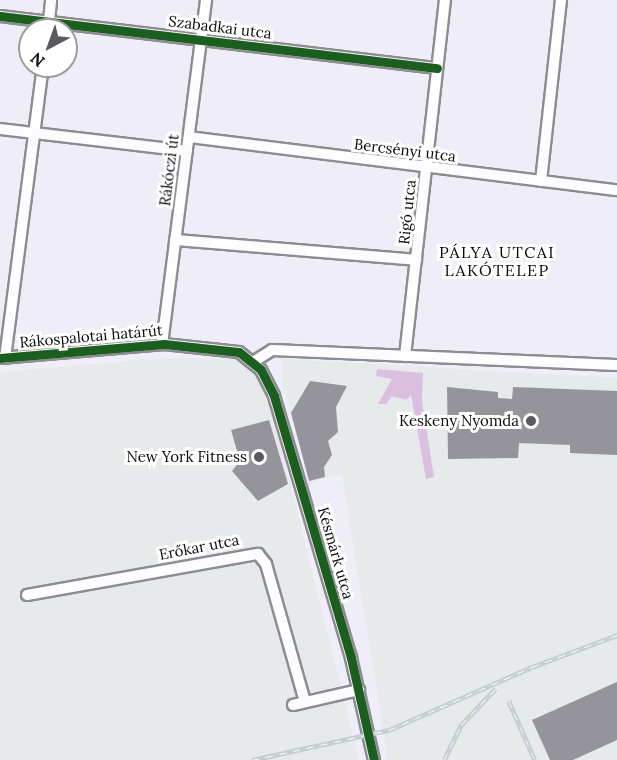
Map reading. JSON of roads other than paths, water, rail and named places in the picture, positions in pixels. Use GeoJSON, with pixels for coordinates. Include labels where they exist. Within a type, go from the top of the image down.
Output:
{"type":"FeatureCollection","features":[{"type":"Feature","properties":{"kind":"street"},"geometry":{"type":"LineString","coordinates":[[49,18],[51,0]]}},
{"type":"Feature","properties":{"kind":"street","name":"Rákóczi út"},"geometry":{"type":"LineString","coordinates":[[162,344],[206,0]]}},
{"type":"Feature","properties":{"kind":"street","name":"Rigó utca"},"geometry":{"type":"LineString","coordinates":[[405,356],[445,0]]}},
{"type":"Feature","properties":{"kind":"street"},"geometry":{"type":"LineString","coordinates":[[541,181],[561,0]]}},
{"type":"Feature","properties":{"kind":"street","name":"Szabadkai utca"},"geometry":{"type":"LineString","coordinates":[[0,16],[18,20]]}},
{"type":"Feature","properties":{"kind":"street","name":"Szabadkai utca"},"geometry":{"type":"LineString","coordinates":[[78,29],[201,40],[437,68]]}},
{"type":"Feature","properties":{"kind":"street"},"geometry":{"type":"LineString","coordinates":[[3,358],[41,78]]}},
{"type":"Feature","properties":{"kind":"street"},"geometry":{"type":"LineString","coordinates":[[0,129],[187,152]]}},
{"type":"Feature","properties":{"kind":"street","name":"Bercsényi utca"},"geometry":{"type":"LineString","coordinates":[[189,137],[617,190]]}},
{"type":"Feature","properties":{"kind":"street"},"geometry":{"type":"LineString","coordinates":[[175,240],[416,260]]}},
{"type":"Feature","properties":{"kind":"street","name":"Rákospalotai határút"},"geometry":{"type":"LineString","coordinates":[[3,358],[162,344],[227,350],[253,362]]}},
{"type":"Feature","properties":{"kind":"street"},"geometry":{"type":"LineString","coordinates":[[253,362],[272,350],[617,365]]}},
{"type":"Feature","properties":{"kind":"street","name":"Késmárk utca"},"geometry":{"type":"LineString","coordinates":[[253,362],[274,396],[359,690],[374,760]]}},
{"type":"Feature","properties":{"kind":"street","name":"Erőkar utca"},"geometry":{"type":"LineString","coordinates":[[27,595],[258,554],[266,564],[305,702]]}},
{"type":"Feature","properties":{"kind":"street"},"geometry":{"type":"LineString","coordinates":[[292,705],[359,690]]}},
{"type":"Feature","properties":{"kind":"railway"},"geometry":{"type":"LineString","coordinates":[[252,760],[389,730],[532,667],[617,635]]}},
{"type":"Feature","properties":{"kind":"railway"},"geometry":{"type":"LineString","coordinates":[[444,760],[461,725],[495,689]]}},
{"type":"Feature","properties":{"kind":"railway"},"geometry":{"type":"LineString","coordinates":[[509,701],[535,760]]}},
{"type":"Feature","properties":{"kind":"place","name":"Keskeny Nyomda"},"geometry":{"type":"Point","coordinates":[531,421]}},
{"type":"Feature","properties":{"kind":"place","name":"New York Fitness"},"geometry":{"type":"Point","coordinates":[259,457]}},
{"type":"Feature","properties":{"kind":"district","name":"PÁLYA UTCAI LAKÓTELEP"},"geometry":{"type":"Point","coordinates":[497,261]}}]}
